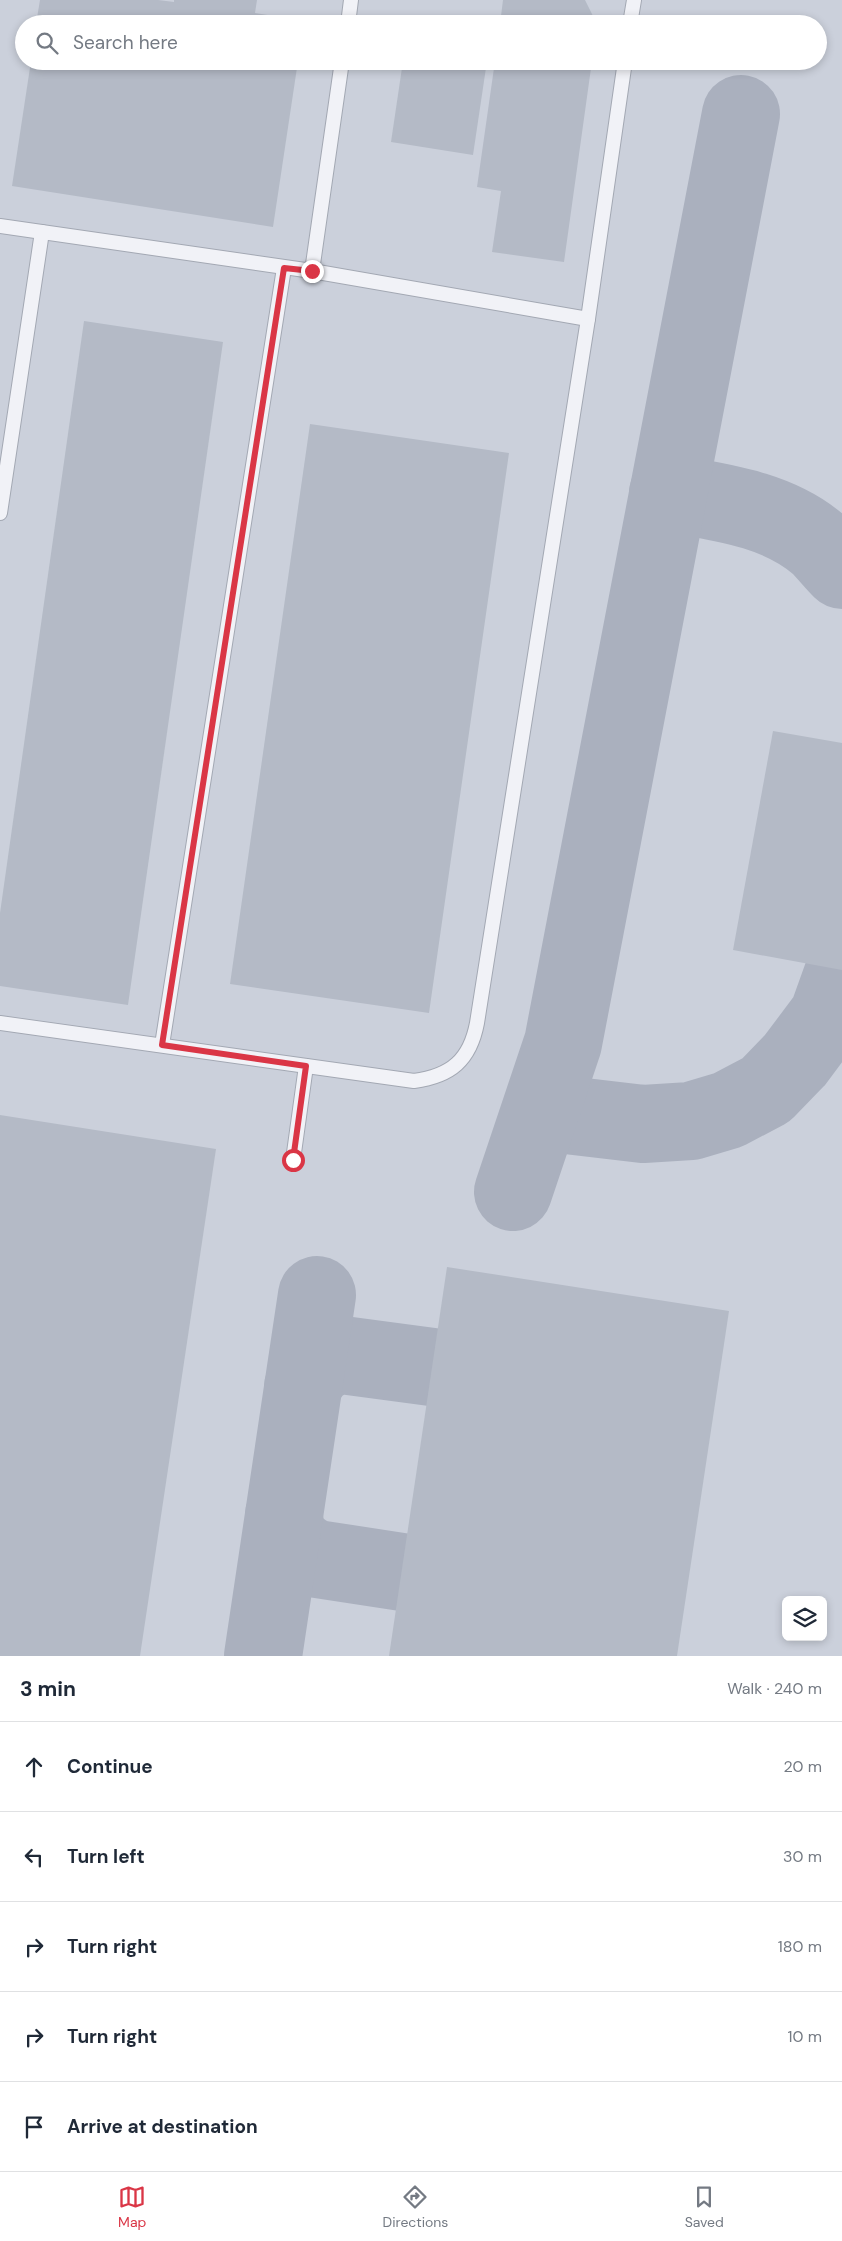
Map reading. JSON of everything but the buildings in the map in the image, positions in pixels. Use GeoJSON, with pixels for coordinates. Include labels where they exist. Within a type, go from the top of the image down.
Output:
{"type":"FeatureCollection","features":[{"type":"Feature","properties":{"kind":"lane"},"geometry":{"type":"LineString","coordinates":[[349,15],[351,0]]}},
{"type":"Feature","properties":{"kind":"lane"},"geometry":{"type":"LineString","coordinates":[[632,15],[634,0]]}},
{"type":"Feature","properties":{"kind":"lane"},"geometry":{"type":"LineString","coordinates":[[312,271],[341,70]]}},
{"type":"Feature","properties":{"kind":"lane"},"geometry":{"type":"LineString","coordinates":[[0,1023],[414,1081],[433,1079],[447,1073],[466,1053],[474,1037],[588,319],[624,70]]}},
{"type":"Feature","properties":{"kind":"lane"},"geometry":{"type":"LineString","coordinates":[[0,226],[312,271],[588,319]]}},
{"type":"Feature","properties":{"kind":"lane"},"geometry":{"type":"LineString","coordinates":[[0,513],[42,232]]}},
{"type":"Feature","properties":{"kind":"lane"},"geometry":{"type":"LineString","coordinates":[[162,1045],[284,268]]}},
{"type":"Feature","properties":{"kind":"lane"},"geometry":{"type":"LineString","coordinates":[[293,1160],[306,1066]]}},
{"type":"Feature","properties":{"kind":"shaded area"},"geometry":{"type":"Polygon","coordinates":[[[0,0],[842,0],[842,1656],[0,1656],[0,0]]]}},
{"type":"Feature","properties":{"kind":"taxiway"},"geometry":{"type":"LineString","coordinates":[[513,1192],[563,1043],[741,114]]}},
{"type":"Feature","properties":{"kind":"taxiway"},"geometry":{"type":"LineString","coordinates":[[668,493],[727,504],[767,515],[803,533],[819,545],[842,570]]}},
{"type":"Feature","properties":{"kind":"taxiway"},"geometry":{"type":"LineString","coordinates":[[541,1112],[643,1124],[691,1121],[728,1110],[766,1090],[795,1060],[828,1016],[842,977]]}},
{"type":"Feature","properties":{"kind":"taxiway"},"geometry":{"type":"LineString","coordinates":[[263,1656],[317,1295]]}},
{"type":"Feature","properties":{"kind":"taxiway"},"geometry":{"type":"LineString","coordinates":[[303,1387],[318,1365],[342,1355],[432,1367]]}},
{"type":"Feature","properties":{"kind":"taxiway"},"geometry":{"type":"LineString","coordinates":[[284,1515],[289,1537],[298,1548],[310,1556],[317,1559],[402,1572]]}},
{"type":"Feature","properties":{"kind":"route"},"geometry":{"type":"LineString","coordinates":[[293,1160],[306,1066],[162,1045],[284,268],[312,271]]}}]}
